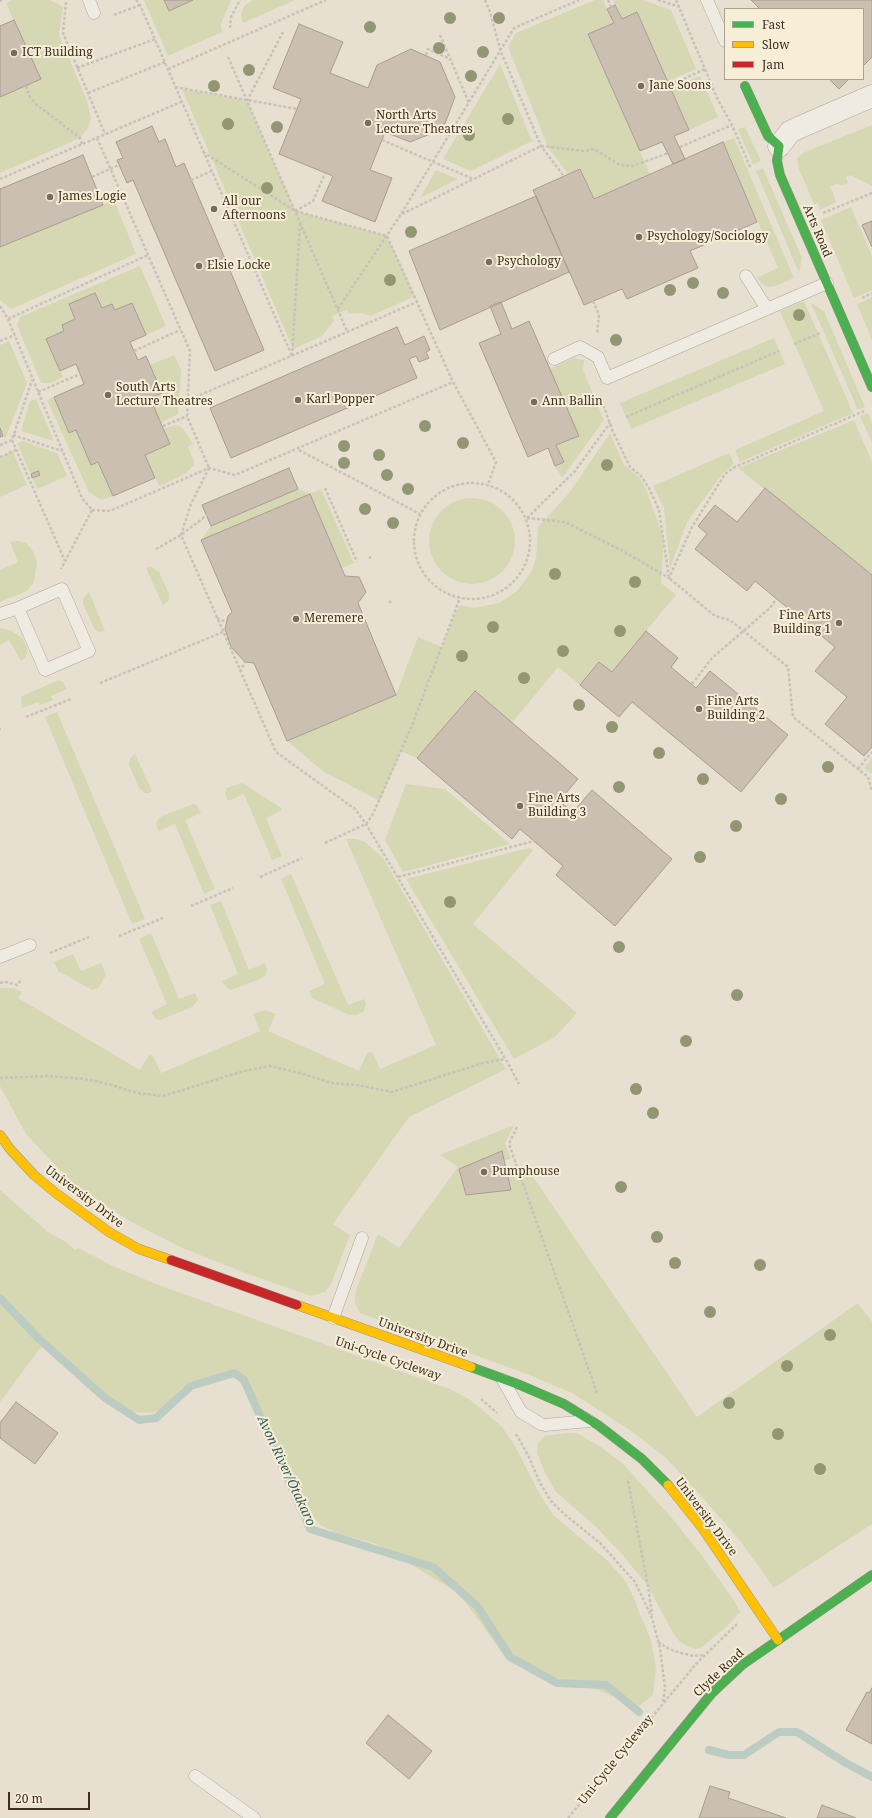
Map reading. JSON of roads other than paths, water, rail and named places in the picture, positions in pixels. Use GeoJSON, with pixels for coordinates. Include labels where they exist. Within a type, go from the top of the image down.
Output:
{"type":"FeatureCollection","features":[{"type":"Feature","properties":{"kind":"street"},"geometry":{"type":"LineString","coordinates":[[744,83],[768,136],[779,146],[790,132],[872,96]]}},
{"type":"Feature","properties":{"kind":"street","name":"Arts Road"},"geometry":{"type":"LineString","coordinates":[[779,146],[777,161],[778,169],[872,387]]}},
{"type":"Feature","properties":{"kind":"street","name":"University Drive"},"geometry":{"type":"LineString","coordinates":[[0,1135],[10,1149],[34,1175],[57,1194],[109,1232],[139,1249],[503,1380],[564,1404],[591,1421],[642,1459],[671,1488],[703,1529],[778,1640]]}},
{"type":"Feature","properties":{"kind":"street","name":"Clyde Road"},"geometry":{"type":"LineString","coordinates":[[610,1818],[712,1693],[742,1665],[872,1575]]}},
{"type":"Feature","properties":{"kind":"lane"},"geometry":{"type":"LineString","coordinates":[[89,0],[94,13]]}},
{"type":"Feature","properties":{"kind":"lane"},"geometry":{"type":"LineString","coordinates":[[707,0],[724,39]]}},
{"type":"Feature","properties":{"kind":"lane"},"geometry":{"type":"LineString","coordinates":[[746,276],[766,309]]}},
{"type":"Feature","properties":{"kind":"lane"},"geometry":{"type":"LineString","coordinates":[[554,359],[580,347],[598,357],[607,378],[827,283]]}},
{"type":"Feature","properties":{"kind":"lane"},"geometry":{"type":"LineString","coordinates":[[0,614],[18,608],[62,588],[89,651],[45,670],[18,608]]}},
{"type":"Feature","properties":{"kind":"lane"},"geometry":{"type":"LineString","coordinates":[[0,958],[30,945]]}},
{"type":"Feature","properties":{"kind":"lane"},"geometry":{"type":"LineString","coordinates":[[333,1318],[362,1238]]}},
{"type":"Feature","properties":{"kind":"lane"},"geometry":{"type":"LineString","coordinates":[[503,1380],[521,1412],[541,1424],[545,1425],[591,1421]]}},
{"type":"Feature","properties":{"kind":"lane"},"geometry":{"type":"LineString","coordinates":[[195,1776],[254,1818]]}},
{"type":"Feature","properties":{"kind":"waterway","name":"Avon River/Ōtakaro"},"geometry":{"type":"LineString","coordinates":[[0,1298],[38,1338],[105,1398],[139,1420],[156,1418],[191,1386],[234,1373],[244,1380],[310,1529],[433,1567],[478,1607],[510,1657],[557,1683],[606,1685],[639,1712]]}},
{"type":"Feature","properties":{"kind":"waterway","name":"Avon River/Ōtakaro"},"geometry":{"type":"LineString","coordinates":[[709,1750],[729,1755],[744,1755],[779,1732],[797,1732],[846,1763],[872,1777]]}},
{"type":"Feature","properties":{"kind":"place","name":"ICT Building"},"geometry":{"type":"Point","coordinates":[14,53]}},
{"type":"Feature","properties":{"kind":"place","name":"Jane Soons"},"geometry":{"type":"Point","coordinates":[641,86]}},
{"type":"Feature","properties":{"kind":"place","name":"North Arts Lecture Theatres"},"geometry":{"type":"Point","coordinates":[368,123]}},
{"type":"Feature","properties":{"kind":"place","name":"James Logie"},"geometry":{"type":"Point","coordinates":[50,197]}},
{"type":"Feature","properties":{"kind":"place","name":"All our Afternoons"},"geometry":{"type":"Point","coordinates":[214,209]}},
{"type":"Feature","properties":{"kind":"place","name":"Psychology/Sociology"},"geometry":{"type":"Point","coordinates":[639,237]}},
{"type":"Feature","properties":{"kind":"place","name":"Psychology"},"geometry":{"type":"Point","coordinates":[489,262]}},
{"type":"Feature","properties":{"kind":"place","name":"Elsie Locke"},"geometry":{"type":"Point","coordinates":[199,266]}},
{"type":"Feature","properties":{"kind":"place","name":"South Arts Lecture Theatres"},"geometry":{"type":"Point","coordinates":[108,395]}},
{"type":"Feature","properties":{"kind":"place","name":"Karl Popper"},"geometry":{"type":"Point","coordinates":[298,400]}},
{"type":"Feature","properties":{"kind":"place","name":"Ann Ballin"},"geometry":{"type":"Point","coordinates":[534,402]}},
{"type":"Feature","properties":{"kind":"place","name":"Meremere"},"geometry":{"type":"Point","coordinates":[296,619]}},
{"type":"Feature","properties":{"kind":"place","name":"Fine Arts Building 1"},"geometry":{"type":"Point","coordinates":[839,623]}},
{"type":"Feature","properties":{"kind":"place","name":"Fine Arts Building 2"},"geometry":{"type":"Point","coordinates":[699,709]}},
{"type":"Feature","properties":{"kind":"place","name":"Fine Arts Building 3"},"geometry":{"type":"Point","coordinates":[520,806]}},
{"type":"Feature","properties":{"kind":"place","name":"Pumphouse"},"geometry":{"type":"Point","coordinates":[484,1172]}}]}
